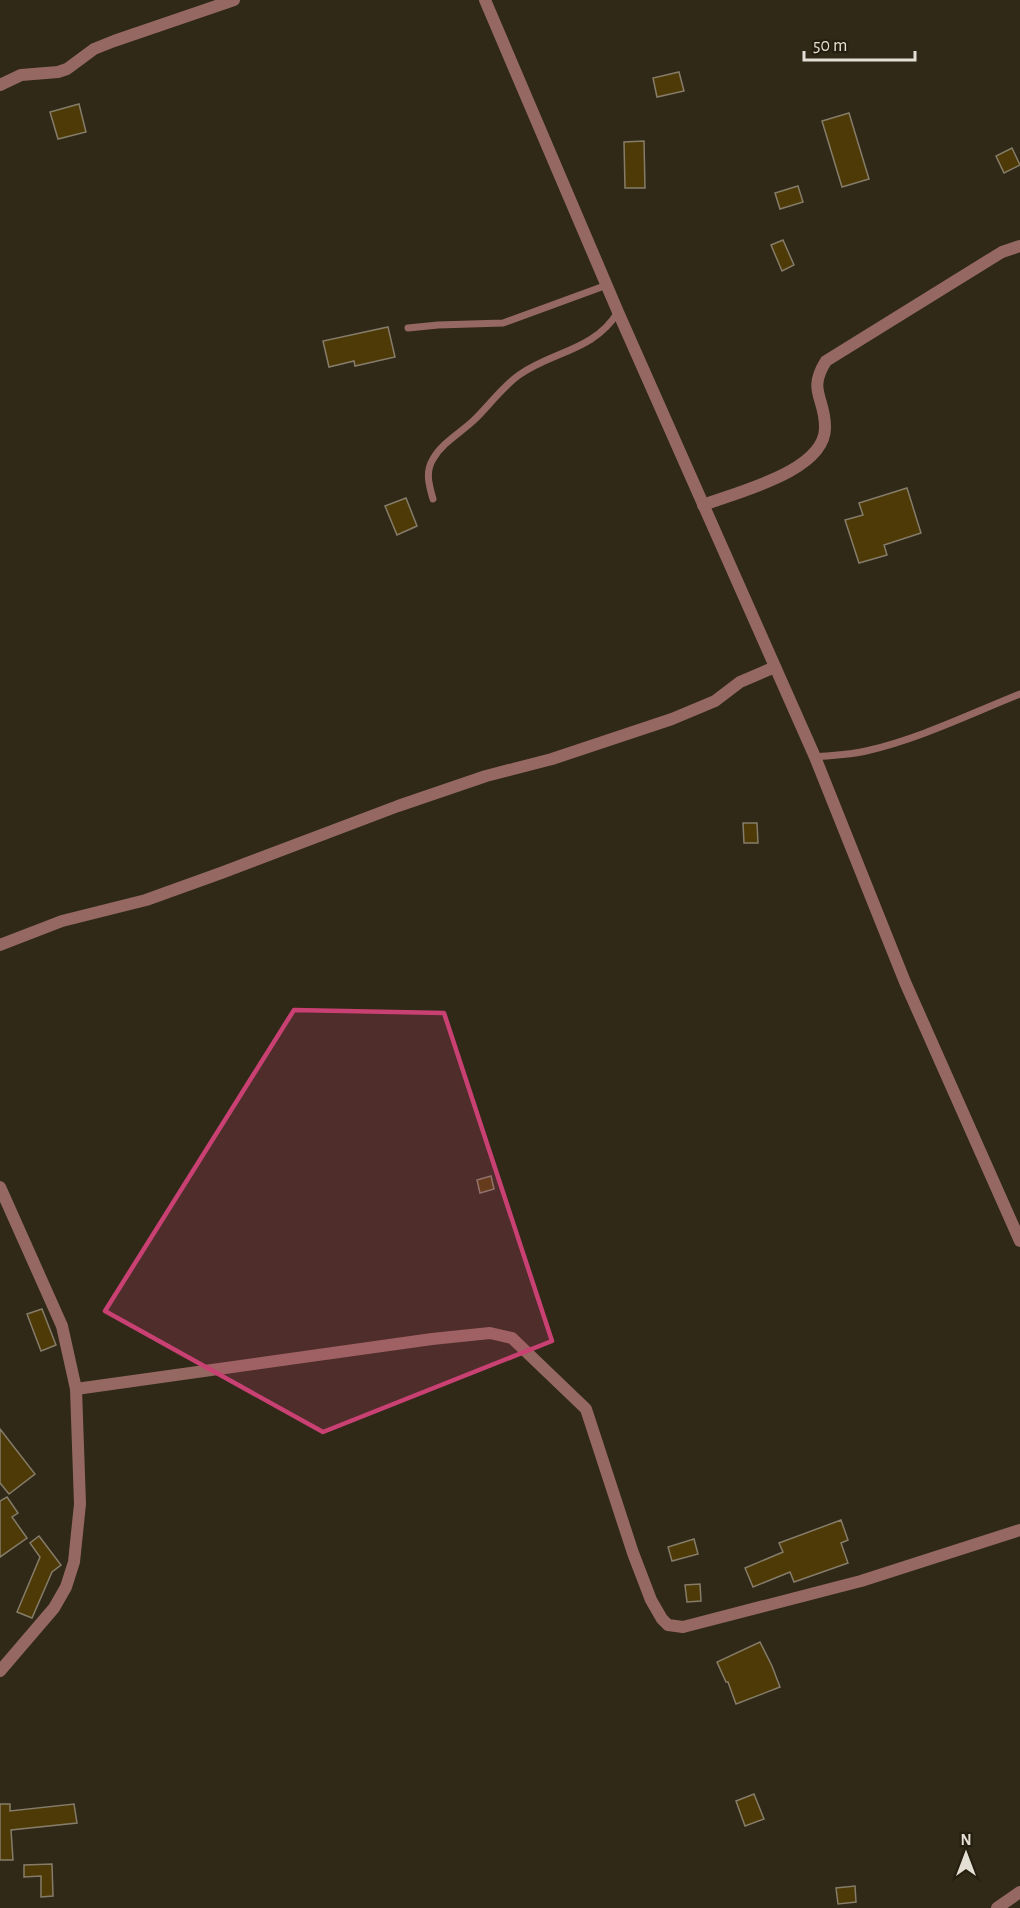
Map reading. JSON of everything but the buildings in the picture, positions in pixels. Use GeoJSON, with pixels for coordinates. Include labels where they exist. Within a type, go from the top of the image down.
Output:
{"type":"FeatureCollection","features":[{"type":"Feature","properties":{"kind":"street"},"geometry":{"type":"LineString","coordinates":[[0,85],[21,75],[58,72],[67,69],[94,49],[234,0]]}},
{"type":"Feature","properties":{"kind":"street"},"geometry":{"type":"LineString","coordinates":[[485,0],[618,312],[815,757],[905,982],[1020,1241]]}},
{"type":"Feature","properties":{"kind":"street"},"geometry":{"type":"LineString","coordinates":[[703,505],[788,473],[813,456],[821,444],[825,428],[816,380],[826,361],[1002,252],[1020,246]]}},
{"type":"Feature","properties":{"kind":"street"},"geometry":{"type":"LineString","coordinates":[[0,945],[62,921],[146,900],[398,806],[486,776],[563,755],[672,719],[715,702],[740,682],[775,667]]}},
{"type":"Feature","properties":{"kind":"street"},"geometry":{"type":"LineString","coordinates":[[0,1187],[62,1326],[76,1389],[80,1504],[74,1562],[66,1587],[54,1608],[0,1671]]}},
{"type":"Feature","properties":{"kind":"street"},"geometry":{"type":"LineString","coordinates":[[76,1389],[466,1335],[489,1333],[512,1338],[586,1409],[651,1600],[668,1625],[683,1627],[861,1581],[1020,1530]]}},
{"type":"Feature","properties":{"kind":"street"},"geometry":{"type":"LineString","coordinates":[[997,1908],[1020,1892]]}},
{"type":"Feature","properties":{"kind":"lane"},"geometry":{"type":"LineString","coordinates":[[408,328],[503,323],[607,285]]}},
{"type":"Feature","properties":{"kind":"lane"},"geometry":{"type":"LineString","coordinates":[[433,499],[428,482],[429,469],[432,459],[443,447],[519,375],[601,334],[618,312]]}},
{"type":"Feature","properties":{"kind":"lane"},"geometry":{"type":"LineString","coordinates":[[815,757],[863,752],[883,747],[1020,694]]}},
{"type":"Feature","properties":{"kind":"highlighted area"},"geometry":{"type":"Polygon","coordinates":[[[294,1010],[444,1013],[552,1341],[323,1432],[105,1311],[294,1010]]]}}]}
